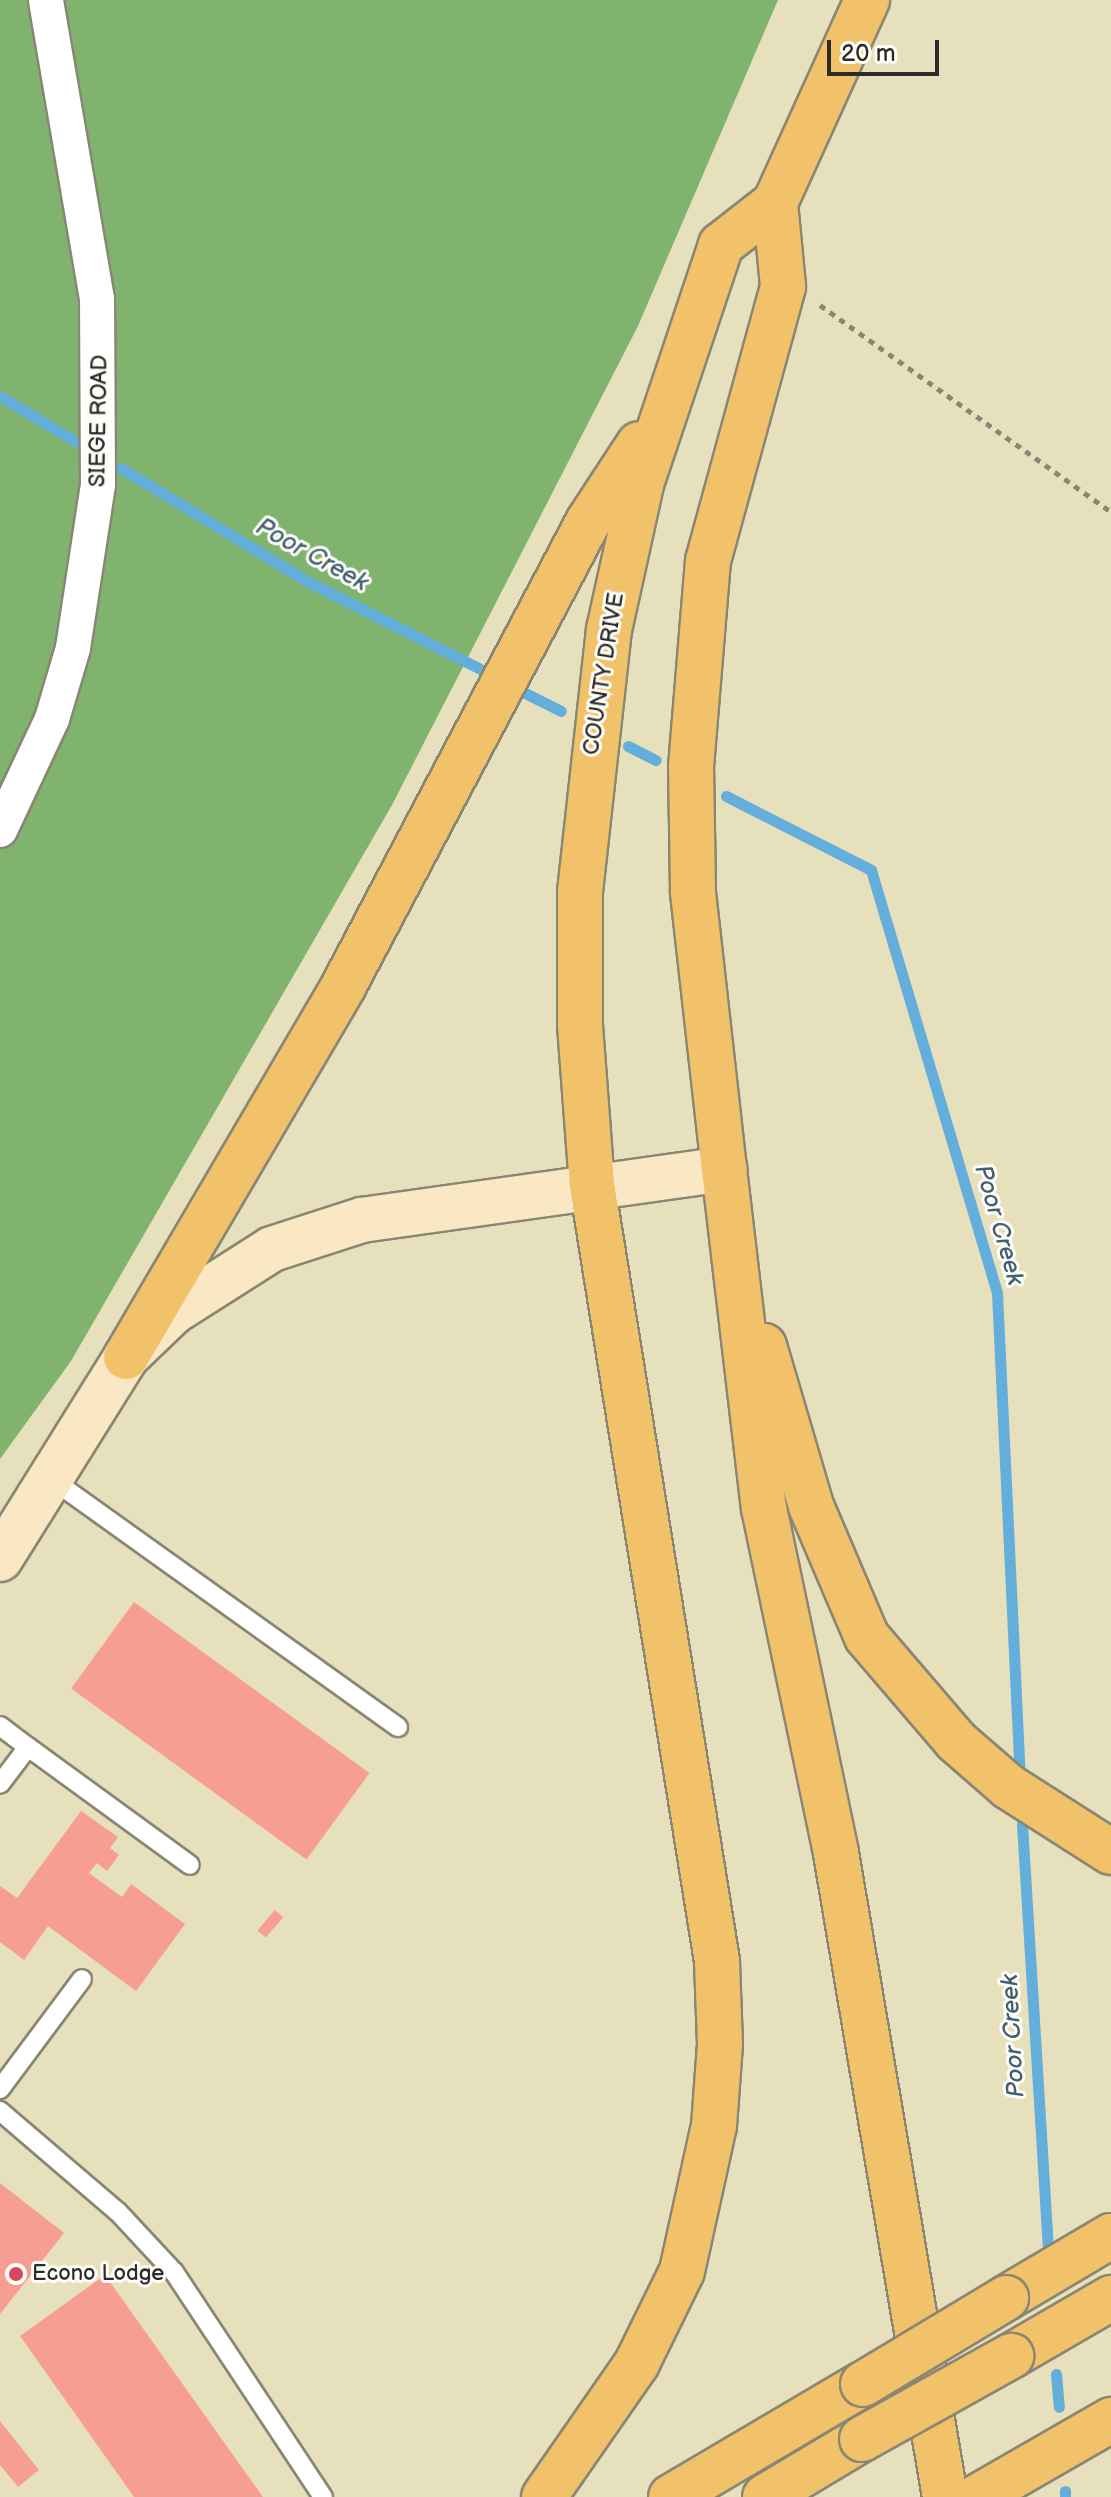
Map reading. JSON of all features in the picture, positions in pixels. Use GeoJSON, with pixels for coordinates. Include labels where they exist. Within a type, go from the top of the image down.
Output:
{"type":"FeatureCollection","features":[{"type":"Feature","properties":{"kind":"highway","name":"COUNTY DRIVE"},"geometry":{"type":"LineString","coordinates":[[544,2497],[637,2363],[682,2271],[714,2126],[720,2044],[717,1961],[592,1185],[580,1025],[590,760],[609,630],[662,408],[721,245],[775,203],[867,0]]}},
{"type":"Feature","properties":{"kind":"highway","name":"COUNTY DRIVE"},"geometry":{"type":"LineString","coordinates":[[733,1251],[693,891],[698,651],[727,475],[783,286],[775,203]]}},
{"type":"Feature","properties":{"kind":"highway"},"geometry":{"type":"LineString","coordinates":[[126,1357],[344,985],[588,522],[662,408]]}},
{"type":"Feature","properties":{"kind":"highway"},"geometry":{"type":"LineString","coordinates":[[733,1251],[811,1506],[867,1637],[956,1741],[1009,1787],[1111,1852]]}},
{"type":"Feature","properties":{"kind":"highway"},"geometry":{"type":"LineString","coordinates":[[733,1251],[764,1508],[834,1837],[945,2497]]}},
{"type":"Feature","properties":{"kind":"highway"},"geometry":{"type":"LineString","coordinates":[[671,2497],[1111,2236]]}},
{"type":"Feature","properties":{"kind":"highway"},"geometry":{"type":"LineString","coordinates":[[765,2497],[1111,2298]]}},
{"type":"Feature","properties":{"kind":"highway"},"geometry":{"type":"LineString","coordinates":[[977,2497],[1111,2420]]}},
{"type":"Feature","properties":{"kind":"main road"},"geometry":{"type":"LineString","coordinates":[[0,1559],[126,1357],[221,1276],[316,1232],[592,1185],[724,1169]]}},
{"type":"Feature","properties":{"kind":"street","name":"SIEGE ROAD"},"geometry":{"type":"LineString","coordinates":[[0,830],[52,719],[73,648],[98,485],[97,299],[46,0]]}},
{"type":"Feature","properties":{"kind":"lane"},"geometry":{"type":"LineString","coordinates":[[50,1478],[398,1727]]}},
{"type":"Feature","properties":{"kind":"lane"},"geometry":{"type":"LineString","coordinates":[[0,1726],[190,1865]]}},
{"type":"Feature","properties":{"kind":"lane"},"geometry":{"type":"LineString","coordinates":[[0,1784],[28,1747]]}},
{"type":"Feature","properties":{"kind":"lane"},"geometry":{"type":"LineString","coordinates":[[0,2089],[82,1979]]}},
{"type":"Feature","properties":{"kind":"lane"},"geometry":{"type":"LineString","coordinates":[[0,2111],[118,2212],[174,2272],[323,2497]]}},
{"type":"Feature","properties":{"kind":"path"},"geometry":{"type":"LineString","coordinates":[[783,286],[835,313],[1111,512]]}},
{"type":"Feature","properties":{"kind":"green space"},"geometry":{"type":"Polygon","coordinates":[[[0,0],[778,0],[638,326],[392,805],[71,1361],[0,1459],[0,0]]]}},
{"type":"Feature","properties":{"kind":"building"},"geometry":{"type":"Polygon","coordinates":[[[134,1602],[369,1773],[307,1860],[71,1689],[134,1602]]]}},
{"type":"Feature","properties":{"kind":"building"},"geometry":{"type":"Polygon","coordinates":[[[81,1811],[118,1837],[110,1848],[119,1855],[107,1871],[97,1863],[89,1873],[122,1897],[131,1884],[185,1924],[136,1991],[48,1926],[24,1960],[0,1942],[0,1886],[17,1898],[81,1811]]]}},
{"type":"Feature","properties":{"kind":"building"},"geometry":{"type":"Polygon","coordinates":[[[275,1910],[283,1917],[266,1938],[257,1930],[275,1910]]]}},
{"type":"Feature","properties":{"kind":"building","name":"Econo Lodge"},"geometry":{"type":"Polygon","coordinates":[[[0,2183],[64,2233],[0,2314],[0,2183]]]}},
{"type":"Feature","properties":{"kind":"building"},"geometry":{"type":"Polygon","coordinates":[[[105,2275],[263,2497],[134,2497],[20,2336],[105,2275]]]}},
{"type":"Feature","properties":{"kind":"building"},"geometry":{"type":"Polygon","coordinates":[[[0,2421],[39,2470],[18,2487],[0,2465],[0,2421]]]}},
{"type":"Feature","properties":{"kind":"waterway","name":"Poor Creek"},"geometry":{"type":"LineString","coordinates":[[0,396],[80,444]]}},
{"type":"Feature","properties":{"kind":"waterway","name":"Poor Creek"},"geometry":{"type":"LineString","coordinates":[[121,468],[305,580],[486,672]]}},
{"type":"Feature","properties":{"kind":"waterway","name":"Poor Creek"},"geometry":{"type":"LineString","coordinates":[[525,693],[561,711]]}},
{"type":"Feature","properties":{"kind":"waterway","name":"Poor Creek"},"geometry":{"type":"LineString","coordinates":[[628,746],[656,760]]}},
{"type":"Feature","properties":{"kind":"waterway","name":"Poor Creek"},"geometry":{"type":"LineString","coordinates":[[726,796],[871,870],[997,1293],[1019,1767]]}},
{"type":"Feature","properties":{"kind":"waterway","name":"Poor Creek"},"geometry":{"type":"LineString","coordinates":[[1022,1824],[1048,2246]]}},
{"type":"Feature","properties":{"kind":"waterway","name":"Poor Creek"},"geometry":{"type":"LineString","coordinates":[[1056,2374],[1059,2407]]}},
{"type":"Feature","properties":{"kind":"waterway","name":"Poor Creek"},"geometry":{"type":"LineString","coordinates":[[1065,2491],[1065,2497]]}},
{"type":"Feature","properties":{"kind":"place","name":"Econo Lodge"},"geometry":{"type":"Point","coordinates":[16,2274]}}]}
